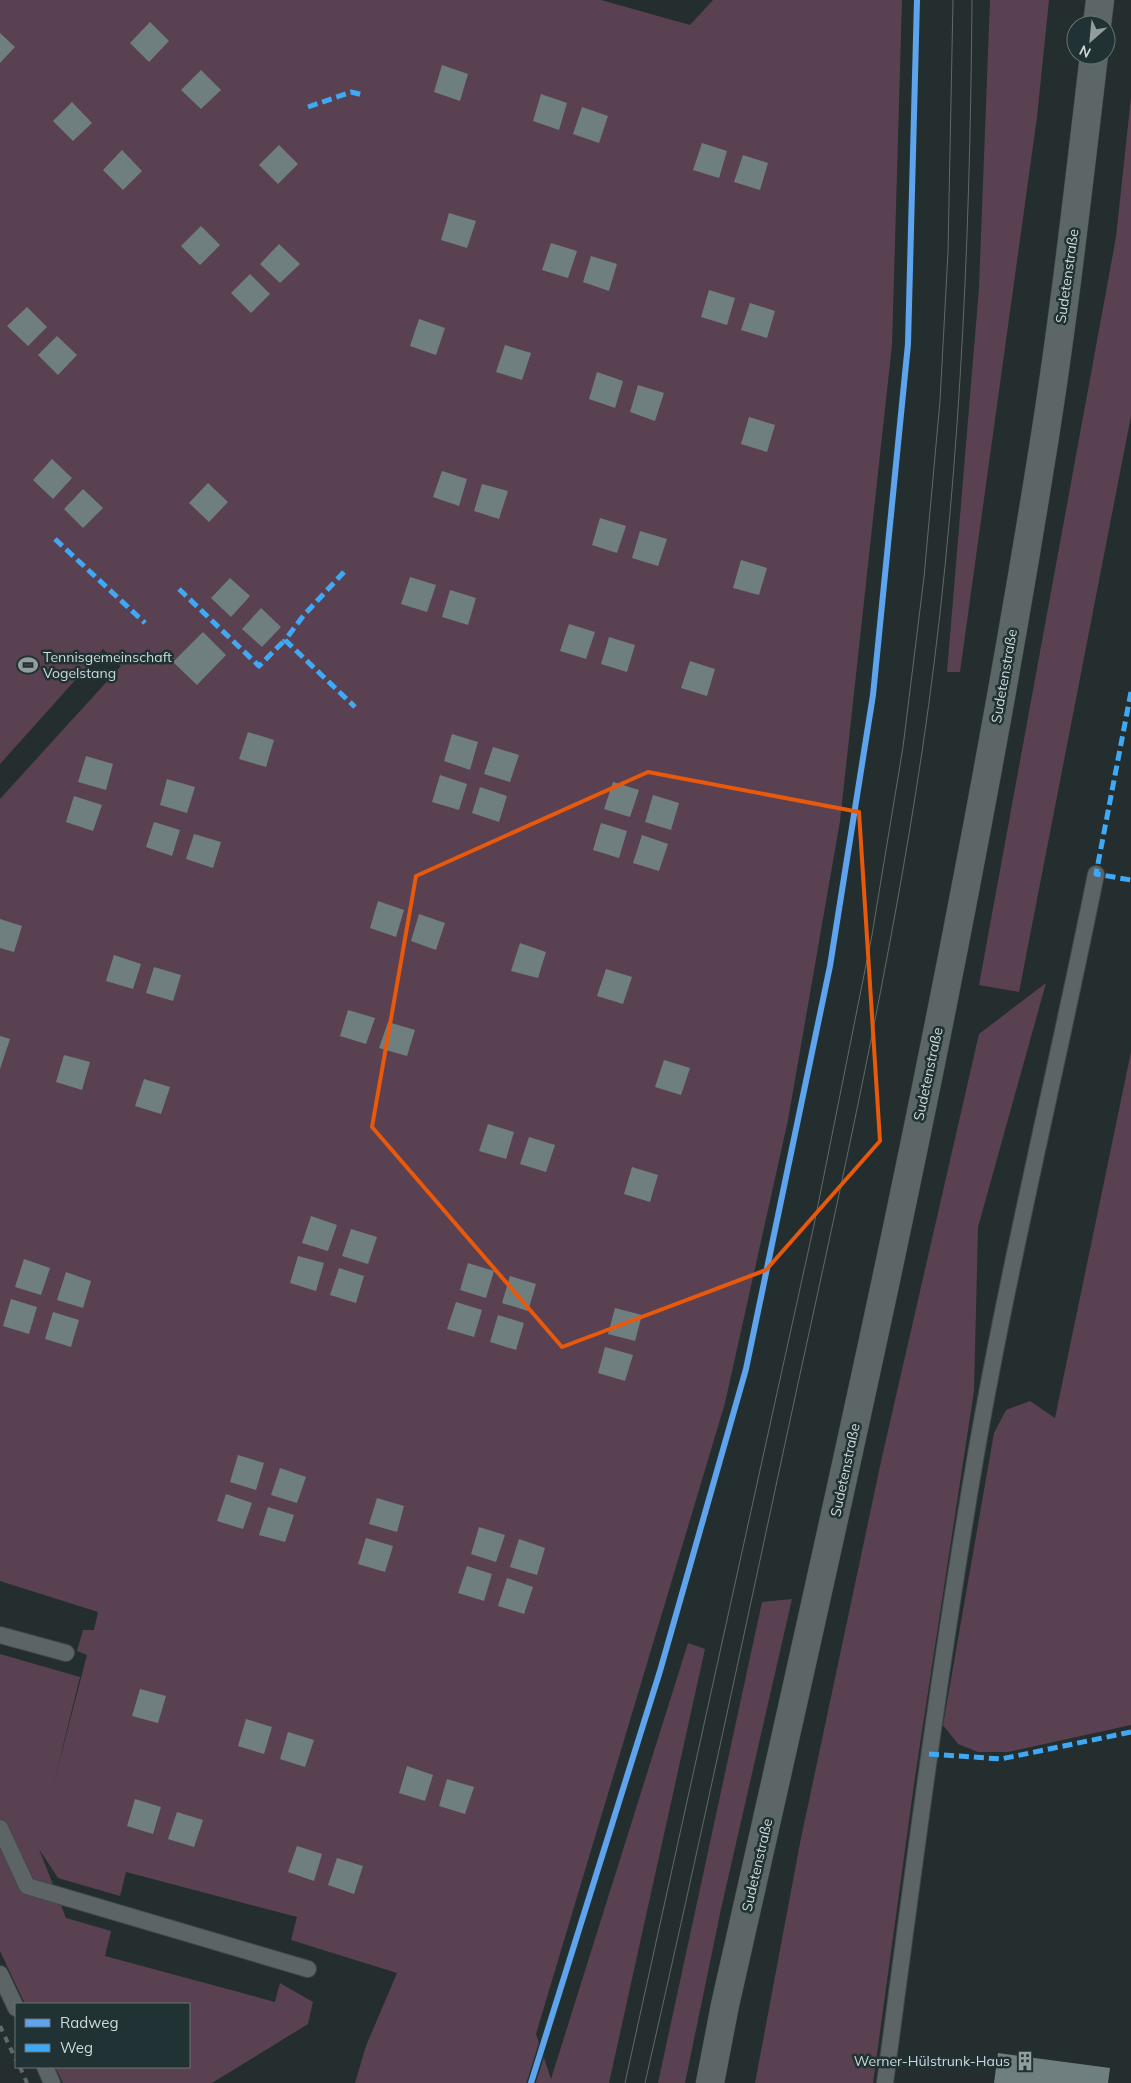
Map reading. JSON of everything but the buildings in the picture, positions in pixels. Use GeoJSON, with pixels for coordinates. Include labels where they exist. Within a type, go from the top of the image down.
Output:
{"type":"FeatureCollection","features":[{"type":"Feature","properties":{"kind":"main road"},"geometry":{"type":"LineString","coordinates":[[1098,15],[1100,0]]}},
{"type":"Feature","properties":{"kind":"main road","name":"Sudetenstraße"},"geometry":{"type":"LineString","coordinates":[[710,2083],[727,1995],[832,1531],[944,996],[982,798],[1042,458],[1073,238],[1093,65]]}},
{"type":"Feature","properties":{"kind":"lane"},"geometry":{"type":"LineString","coordinates":[[885,2083],[929,1754],[976,1454],[1024,1209],[1096,874]]}},
{"type":"Feature","properties":{"kind":"lane"},"geometry":{"type":"LineString","coordinates":[[0,1635],[66,1653]]}},
{"type":"Feature","properties":{"kind":"lane"},"geometry":{"type":"LineString","coordinates":[[0,1828],[27,1886],[308,1969]]}},
{"type":"Feature","properties":{"kind":"lane"},"geometry":{"type":"LineString","coordinates":[[0,1974],[15,2006]]}},
{"type":"Feature","properties":{"kind":"lane"},"geometry":{"type":"LineString","coordinates":[[45,2068],[52,2083]]}},
{"type":"Feature","properties":{"kind":"highlighted area"},"geometry":{"type":"Polygon","coordinates":[[[648,772],[859,812],[880,1141],[766,1270],[562,1347],[372,1127],[416,876],[648,772]]]}},
{"type":"Feature","properties":{"kind":"shaded area"},"geometry":{"type":"Polygon","coordinates":[[[0,0],[601,0],[690,25],[713,0],[902,0],[892,345],[840,821],[788,1120],[725,1403],[536,2034],[551,2079],[688,1643],[705,1649],[609,2083],[355,2083],[366,2046],[397,1973],[291,1940],[297,1917],[126,1872],[120,1896],[58,1878],[39,1849],[66,1918],[111,1931],[105,1956],[275,2002],[280,1983],[313,2002],[308,2024],[212,2083],[63,2083],[56,2068],[190,2068],[190,2003],[25,2003],[0,1951],[0,1654],[80,1677],[53,1786],[87,1655],[77,1651],[83,1630],[94,1630],[98,1612],[0,1581],[0,799],[121,666],[103,649],[0,764],[0,0]]]}},
{"type":"Feature","properties":{"kind":"shaded area"},"geometry":{"type":"Polygon","coordinates":[[[990,0],[1049,0],[1037,117],[960,672],[947,672],[979,288],[990,0]]]}},
{"type":"Feature","properties":{"kind":"shaded area"},"geometry":{"type":"Polygon","coordinates":[[[1131,97],[1131,416],[1019,992],[979,985],[1116,237],[1131,97]]]}},
{"type":"Feature","properties":{"kind":"shaded area"},"geometry":{"type":"Polygon","coordinates":[[[1046,983],[978,1227],[974,1391],[915,1777],[873,2083],[755,2083],[800,1843],[882,1457],[979,1034],[1046,983]]]}},
{"type":"Feature","properties":{"kind":"shaded area"},"geometry":{"type":"Polygon","coordinates":[[[1131,1052],[1131,1725],[1008,1752],[978,1752],[958,1744],[943,1725],[994,1433],[1006,1410],[1030,1401],[1055,1418],[1131,1052]]]}},
{"type":"Feature","properties":{"kind":"shaded area"},"geometry":{"type":"Polygon","coordinates":[[[792,1599],[721,1909],[685,2083],[658,2083],[762,1602],[792,1599]]]}},
{"type":"Feature","properties":{"kind":"tram line"},"geometry":{"type":"LineString","coordinates":[[625,2083],[814,1225],[872,935],[903,747],[924,577],[940,401],[948,252],[953,0]]}},
{"type":"Feature","properties":{"kind":"tram line"},"geometry":{"type":"LineString","coordinates":[[645,2083],[703,1823],[881,992],[922,752],[935,658],[954,471],[969,188],[972,0]]}},
{"type":"Feature","properties":{"kind":"railway"},"geometry":{"type":"LineString","coordinates":[[0,2026],[15,2058]]}},
{"type":"Feature","properties":{"kind":"railway"},"geometry":{"type":"LineString","coordinates":[[20,2068],[27,2083]]}},
{"type":"Feature","properties":{"kind":"marked path"},"geometry":{"type":"LineString","coordinates":[[308,107],[351,92],[363,95]]}},
{"type":"Feature","properties":{"kind":"marked path"},"geometry":{"type":"LineString","coordinates":[[55,539],[145,623]]}},
{"type":"Feature","properties":{"kind":"marked path"},"geometry":{"type":"LineString","coordinates":[[344,572],[304,615],[285,640],[355,707]]}},
{"type":"Feature","properties":{"kind":"marked path"},"geometry":{"type":"LineString","coordinates":[[179,589],[259,666],[285,640]]}},
{"type":"Feature","properties":{"kind":"marked path"},"geometry":{"type":"LineString","coordinates":[[1131,692],[1096,874],[1131,880]]}},
{"type":"Feature","properties":{"kind":"marked path"},"geometry":{"type":"LineString","coordinates":[[929,1754],[1001,1759],[1131,1732]]}},
{"type":"Feature","properties":{"kind":"cycle path"},"geometry":{"type":"LineString","coordinates":[[531,2083],[660,1671],[746,1369],[830,966],[873,695],[908,344],[917,0]]}},
{"type":"Feature","properties":{"kind":"place","name":"Tennisgemeinschaft Vogelstang"},"geometry":{"type":"Point","coordinates":[28,665]}},
{"type":"Feature","properties":{"kind":"place","name":"Werner-Hülstrunk-Haus"},"geometry":{"type":"Point","coordinates":[1025,2061]}}]}
